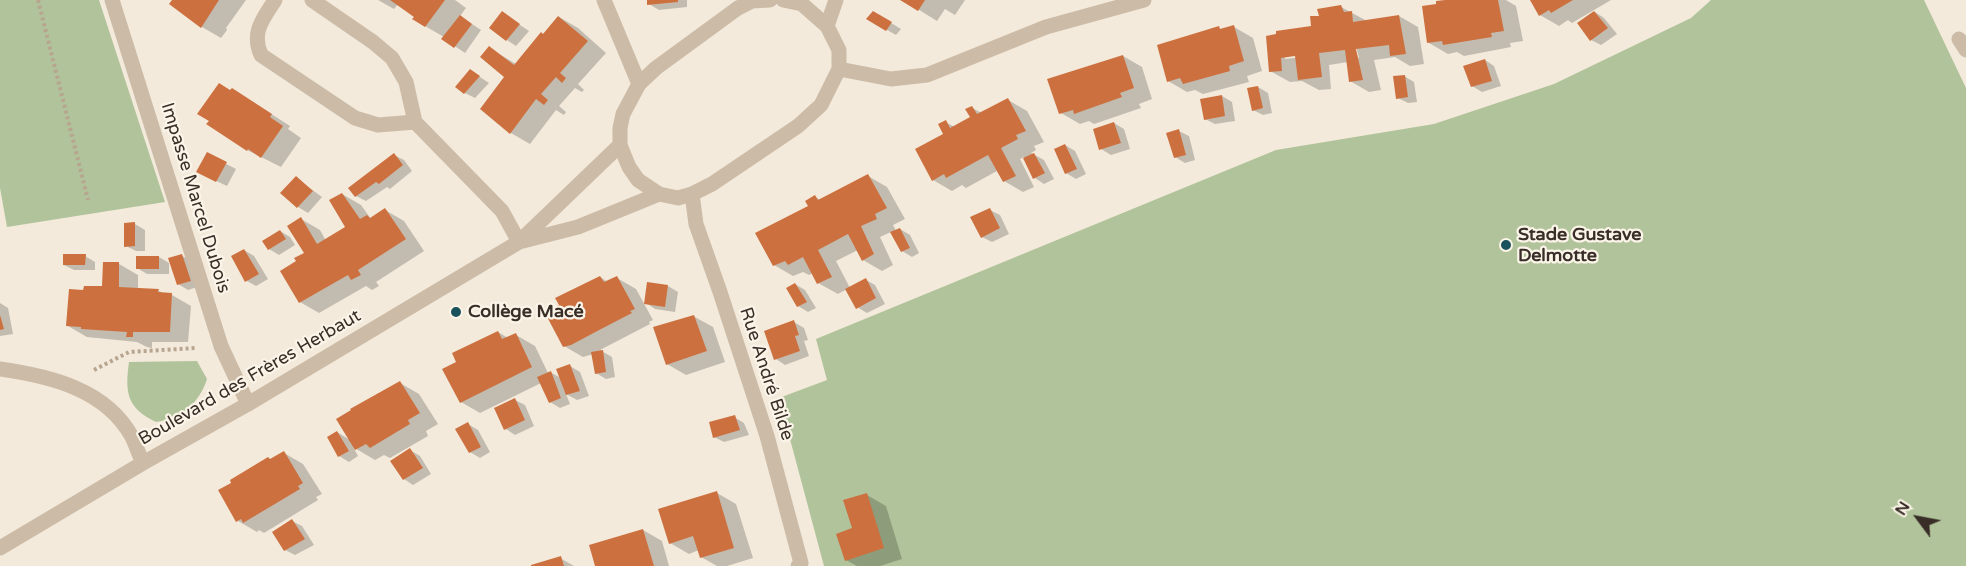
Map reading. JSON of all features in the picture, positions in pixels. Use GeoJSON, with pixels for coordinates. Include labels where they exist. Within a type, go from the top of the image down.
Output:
{"type":"FeatureCollection","features":[{"type":"Feature","properties":{"kind":"street","name":"Impasse Marcel Dubois"},"geometry":{"type":"LineString","coordinates":[[112,0],[221,346],[248,404]]}},
{"type":"Feature","properties":{"kind":"street"},"geometry":{"type":"LineString","coordinates":[[275,0],[256,36],[261,55],[355,118],[378,125],[415,122]]}},
{"type":"Feature","properties":{"kind":"street"},"geometry":{"type":"LineString","coordinates":[[312,0],[374,42],[392,58],[406,82],[415,122],[502,211],[519,242]]}},
{"type":"Feature","properties":{"kind":"street"},"geometry":{"type":"LineString","coordinates":[[604,0],[639,84]]}},
{"type":"Feature","properties":{"kind":"street"},"geometry":{"type":"LineString","coordinates":[[770,0],[747,2],[656,68],[639,84],[623,114],[620,145],[629,167],[638,180],[659,194],[678,198],[712,184],[798,126],[821,105],[839,69],[839,50],[827,26],[802,4],[783,0]]}},
{"type":"Feature","properties":{"kind":"street"},"geometry":{"type":"LineString","coordinates":[[827,26],[836,0]]}},
{"type":"Feature","properties":{"kind":"street"},"geometry":{"type":"LineString","coordinates":[[839,69],[891,79],[927,75],[1046,27],[1144,0]]}},
{"type":"Feature","properties":{"kind":"street","name":"Boulevard des Frères Herbaut"},"geometry":{"type":"LineString","coordinates":[[0,548],[248,404],[519,242],[620,145]]}},
{"type":"Feature","properties":{"kind":"street","name":"Boulevard des Frères Herbaut"},"geometry":{"type":"LineString","coordinates":[[519,242],[578,227],[659,194]]}},
{"type":"Feature","properties":{"kind":"street","name":"Rue André Bilde"},"geometry":{"type":"LineString","coordinates":[[692,194],[696,224],[766,436],[801,562],[798,566]]}},
{"type":"Feature","properties":{"kind":"street"},"geometry":{"type":"LineString","coordinates":[[0,369],[33,373],[67,383],[96,399],[116,415],[131,436],[143,463]]}},
{"type":"Feature","properties":{"kind":"path"},"geometry":{"type":"LineString","coordinates":[[38,0],[88,200]]}},
{"type":"Feature","properties":{"kind":"path"},"geometry":{"type":"LineString","coordinates":[[67,383],[129,352],[221,346]]}},
{"type":"Feature","properties":{"kind":"green space"},"geometry":{"type":"Polygon","coordinates":[[[0,0],[99,0],[165,202],[7,227],[0,188],[0,0]]]}},
{"type":"Feature","properties":{"kind":"green space","name":"Stade Gustave Delmotte"},"geometry":{"type":"Polygon","coordinates":[[[1711,0],[1924,0],[1966,88],[1966,566],[824,566],[779,398],[827,380],[816,339],[1276,150],[1434,124],[1554,84],[1691,18],[1711,0]]]}},
{"type":"Feature","properties":{"kind":"green space"},"geometry":{"type":"Polygon","coordinates":[[[197,361],[207,379],[200,395],[181,413],[156,422],[146,417],[133,405],[127,382],[129,362],[197,361]]]}},
{"type":"Feature","properties":{"kind":"building"},"geometry":{"type":"Polygon","coordinates":[[[172,0],[219,0],[201,28],[169,4],[172,0]]]}},
{"type":"Feature","properties":{"kind":"building"},"geometry":{"type":"Polygon","coordinates":[[[390,0],[445,0],[425,27],[390,0]]]}},
{"type":"Feature","properties":{"kind":"building"},"geometry":{"type":"Polygon","coordinates":[[[647,0],[678,0],[678,2],[647,5],[647,0]]]}},
{"type":"Feature","properties":{"kind":"building"},"geometry":{"type":"Polygon","coordinates":[[[900,0],[925,0],[918,11],[900,0]]]}},
{"type":"Feature","properties":{"kind":"building"},"geometry":{"type":"Polygon","coordinates":[[[1445,0],[1498,0],[1504,31],[1491,33],[1492,37],[1443,45],[1442,41],[1427,43],[1422,6],[1445,0]]]}},
{"type":"Feature","properties":{"kind":"building"},"geometry":{"type":"Polygon","coordinates":[[[1530,0],[1573,0],[1551,13],[1549,10],[1539,16],[1530,0]]]}},
{"type":"Feature","properties":{"kind":"building"},"geometry":{"type":"Polygon","coordinates":[[[1341,5],[1344,12],[1352,11],[1353,22],[1399,15],[1406,54],[1390,56],[1389,45],[1356,49],[1363,80],[1349,82],[1345,50],[1319,53],[1322,77],[1298,80],[1295,56],[1281,58],[1282,71],[1269,72],[1266,36],[1276,34],[1276,31],[1311,26],[1310,16],[1319,16],[1317,9],[1341,5]]]}},
{"type":"Feature","properties":{"kind":"building"},"geometry":{"type":"Polygon","coordinates":[[[502,11],[520,24],[506,41],[489,28],[502,11]]]}},
{"type":"Feature","properties":{"kind":"building"},"geometry":{"type":"Polygon","coordinates":[[[873,11],[892,22],[886,31],[866,19],[873,11]]]}},
{"type":"Feature","properties":{"kind":"building"},"geometry":{"type":"Polygon","coordinates":[[[1594,11],[1608,28],[1590,41],[1577,23],[1594,11]]]}},
{"type":"Feature","properties":{"kind":"building"},"geometry":{"type":"Polygon","coordinates":[[[460,15],[472,24],[454,48],[441,39],[460,15]]]}},
{"type":"Feature","properties":{"kind":"building"},"geometry":{"type":"Polygon","coordinates":[[[558,16],[588,41],[560,73],[566,78],[562,83],[556,77],[541,94],[548,100],[544,105],[536,99],[510,134],[480,109],[504,77],[480,57],[489,46],[514,65],[541,32],[543,34],[558,16]]]}},
{"type":"Feature","properties":{"kind":"building"},"geometry":{"type":"Polygon","coordinates":[[[1234,25],[1244,61],[1229,66],[1230,71],[1183,84],[1180,78],[1167,82],[1157,45],[1219,26],[1220,29],[1234,25]]]}},
{"type":"Feature","properties":{"kind":"building"},"geometry":{"type":"Polygon","coordinates":[[[1123,55],[1134,88],[1120,93],[1122,97],[1074,114],[1073,110],[1059,114],[1047,79],[1123,55]]]}},
{"type":"Feature","properties":{"kind":"building"},"geometry":{"type":"Polygon","coordinates":[[[1485,59],[1492,81],[1471,87],[1463,66],[1485,59]]]}},
{"type":"Feature","properties":{"kind":"building"},"geometry":{"type":"Polygon","coordinates":[[[470,69],[480,76],[464,94],[455,87],[470,69]]]}},
{"type":"Feature","properties":{"kind":"building"},"geometry":{"type":"Polygon","coordinates":[[[1405,75],[1408,97],[1396,99],[1393,76],[1405,75]]]}},
{"type":"Feature","properties":{"kind":"building"},"geometry":{"type":"Polygon","coordinates":[[[219,83],[230,90],[232,88],[272,114],[270,117],[283,126],[261,158],[206,124],[209,121],[197,114],[219,83]]]}},
{"type":"Feature","properties":{"kind":"building"},"geometry":{"type":"Polygon","coordinates":[[[1258,86],[1263,108],[1252,111],[1247,88],[1258,86]]]}},
{"type":"Feature","properties":{"kind":"building"},"geometry":{"type":"Polygon","coordinates":[[[1222,95],[1225,116],[1204,120],[1200,99],[1222,95]]]}},
{"type":"Feature","properties":{"kind":"building"},"geometry":{"type":"Polygon","coordinates":[[[1008,98],[1026,131],[1016,135],[1018,139],[1001,148],[1016,176],[1003,182],[988,155],[946,178],[944,174],[932,181],[915,149],[943,134],[938,124],[946,120],[950,128],[970,117],[965,109],[972,106],[977,114],[1008,98]]]}},
{"type":"Feature","properties":{"kind":"building"},"geometry":{"type":"Polygon","coordinates":[[[1114,122],[1121,143],[1099,150],[1093,129],[1114,122]]]}},
{"type":"Feature","properties":{"kind":"building"},"geometry":{"type":"Polygon","coordinates":[[[1179,129],[1186,155],[1174,158],[1166,133],[1179,129]]]}},
{"type":"Feature","properties":{"kind":"building"},"geometry":{"type":"Polygon","coordinates":[[[1065,144],[1077,169],[1065,174],[1054,149],[1065,144]]]}},
{"type":"Feature","properties":{"kind":"building"},"geometry":{"type":"Polygon","coordinates":[[[207,152],[227,162],[216,182],[196,172],[207,152]]]}},
{"type":"Feature","properties":{"kind":"building"},"geometry":{"type":"Polygon","coordinates":[[[394,153],[403,165],[379,184],[376,182],[355,197],[348,188],[394,153]]]}},
{"type":"Feature","properties":{"kind":"building"},"geometry":{"type":"Polygon","coordinates":[[[1034,153],[1045,173],[1033,179],[1023,158],[1034,153]]]}},
{"type":"Feature","properties":{"kind":"building"},"geometry":{"type":"Polygon","coordinates":[[[868,174],[887,208],[875,214],[877,219],[861,226],[874,254],[862,261],[848,234],[818,250],[832,277],[817,284],[803,257],[788,265],[785,261],[773,266],[755,233],[808,206],[805,201],[815,195],[818,200],[868,174]]]}},
{"type":"Feature","properties":{"kind":"building"},"geometry":{"type":"Polygon","coordinates":[[[296,176],[313,191],[297,208],[280,193],[296,176]]]}},
{"type":"Feature","properties":{"kind":"building"},"geometry":{"type":"Polygon","coordinates":[[[342,193],[360,219],[367,215],[370,218],[385,208],[406,239],[358,270],[361,275],[351,280],[348,275],[299,303],[280,271],[296,261],[294,258],[304,253],[287,226],[301,217],[317,244],[345,227],[329,200],[342,193]]]}},
{"type":"Feature","properties":{"kind":"building"},"geometry":{"type":"Polygon","coordinates":[[[990,208],[1000,228],[981,238],[970,217],[990,208]]]}},
{"type":"Feature","properties":{"kind":"building"},"geometry":{"type":"Polygon","coordinates":[[[135,222],[135,246],[124,247],[124,223],[135,222]]]}},
{"type":"Feature","properties":{"kind":"building"},"geometry":{"type":"Polygon","coordinates":[[[900,228],[910,248],[901,252],[890,232],[900,228]]]}},
{"type":"Feature","properties":{"kind":"building"},"geometry":{"type":"Polygon","coordinates":[[[280,230],[286,239],[268,250],[262,241],[280,230]]]}},
{"type":"Feature","properties":{"kind":"building"},"geometry":{"type":"Polygon","coordinates":[[[244,249],[259,274],[245,282],[231,256],[244,249]]]}},
{"type":"Feature","properties":{"kind":"building"},"geometry":{"type":"Polygon","coordinates":[[[63,254],[86,254],[85,265],[63,265],[63,254]]]}},
{"type":"Feature","properties":{"kind":"building"},"geometry":{"type":"Polygon","coordinates":[[[182,254],[191,281],[177,285],[168,258],[182,254]]]}},
{"type":"Feature","properties":{"kind":"building"},"geometry":{"type":"Polygon","coordinates":[[[136,256],[159,256],[159,269],[136,269],[136,256]]]}},
{"type":"Feature","properties":{"kind":"building"},"geometry":{"type":"Polygon","coordinates":[[[103,262],[119,262],[119,287],[159,289],[158,292],[172,293],[170,332],[133,332],[133,337],[126,337],[127,332],[66,326],[69,289],[83,290],[84,286],[102,286],[103,262]]]}},
{"type":"Feature","properties":{"kind":"building"},"geometry":{"type":"Polygon","coordinates":[[[600,276],[604,282],[617,276],[635,309],[630,311],[632,313],[563,347],[545,313],[559,305],[555,298],[600,276]]]}},
{"type":"Feature","properties":{"kind":"building"},"geometry":{"type":"Polygon","coordinates":[[[866,278],[876,298],[856,309],[845,289],[866,278]]]}},
{"type":"Feature","properties":{"kind":"building"},"geometry":{"type":"Polygon","coordinates":[[[647,282],[668,285],[665,307],[644,304],[647,282]]]}},
{"type":"Feature","properties":{"kind":"building"},"geometry":{"type":"Polygon","coordinates":[[[795,283],[807,302],[797,307],[786,288],[795,283]]]}},
{"type":"Feature","properties":{"kind":"building"},"geometry":{"type":"Polygon","coordinates":[[[0,315],[4,329],[0,330],[0,315]]]}},
{"type":"Feature","properties":{"kind":"building"},"geometry":{"type":"Polygon","coordinates":[[[694,315],[707,351],[666,365],[653,327],[694,315]]]}},
{"type":"Feature","properties":{"kind":"building"},"geometry":{"type":"Polygon","coordinates":[[[794,320],[799,335],[795,336],[800,351],[774,360],[764,331],[794,320]]]}},
{"type":"Feature","properties":{"kind":"building"},"geometry":{"type":"Polygon","coordinates":[[[498,331],[502,339],[516,333],[532,367],[460,403],[442,369],[456,362],[452,353],[498,331]]]}},
{"type":"Feature","properties":{"kind":"building"},"geometry":{"type":"Polygon","coordinates":[[[603,350],[606,372],[595,374],[591,352],[603,350]]]}},
{"type":"Feature","properties":{"kind":"building"},"geometry":{"type":"Polygon","coordinates":[[[570,364],[580,391],[566,395],[556,369],[570,364]]]}},
{"type":"Feature","properties":{"kind":"building"},"geometry":{"type":"Polygon","coordinates":[[[551,371],[561,398],[549,403],[537,377],[551,371]]]}},
{"type":"Feature","properties":{"kind":"building"},"geometry":{"type":"Polygon","coordinates":[[[400,381],[420,413],[408,420],[410,424],[370,448],[366,444],[355,450],[336,419],[400,381]]]}},
{"type":"Feature","properties":{"kind":"building"},"geometry":{"type":"Polygon","coordinates":[[[515,398],[525,420],[504,430],[494,408],[515,398]]]}},
{"type":"Feature","properties":{"kind":"building"},"geometry":{"type":"Polygon","coordinates":[[[735,415],[740,430],[713,438],[709,422],[735,415]]]}},
{"type":"Feature","properties":{"kind":"building"},"geometry":{"type":"Polygon","coordinates":[[[468,422],[481,447],[469,453],[455,429],[468,422]]]}},
{"type":"Feature","properties":{"kind":"building"},"geometry":{"type":"Polygon","coordinates":[[[337,431],[349,451],[338,457],[327,437],[337,431]]]}},
{"type":"Feature","properties":{"kind":"building"},"geometry":{"type":"Polygon","coordinates":[[[410,448],[423,468],[403,480],[390,461],[410,448]]]}},
{"type":"Feature","properties":{"kind":"building"},"geometry":{"type":"Polygon","coordinates":[[[284,451],[303,483],[298,486],[300,489],[243,523],[241,519],[236,522],[218,490],[268,457],[270,459],[284,451]]]}},
{"type":"Feature","properties":{"kind":"building"},"geometry":{"type":"Polygon","coordinates":[[[717,491],[734,548],[700,558],[693,536],[669,544],[658,509],[717,491]]]}},
{"type":"Feature","properties":{"kind":"building"},"geometry":{"type":"Polygon","coordinates":[[[867,493],[884,548],[845,561],[836,534],[852,528],[843,500],[867,493]]]}},
{"type":"Feature","properties":{"kind":"building"},"geometry":{"type":"Polygon","coordinates":[[[292,519],[305,539],[284,551],[272,532],[292,519]]]}},
{"type":"Feature","properties":{"kind":"building"},"geometry":{"type":"Polygon","coordinates":[[[643,529],[654,566],[595,566],[589,545],[643,529]]]}},
{"type":"Feature","properties":{"kind":"building"},"geometry":{"type":"Polygon","coordinates":[[[561,556],[564,566],[531,566],[531,565],[561,556]]]}},
{"type":"Feature","properties":{"kind":"place","name":"Stade Gustave Delmotte"},"geometry":{"type":"Point","coordinates":[1506,245]}},
{"type":"Feature","properties":{"kind":"place","name":"Collège Macé"},"geometry":{"type":"Point","coordinates":[456,312]}}]}
